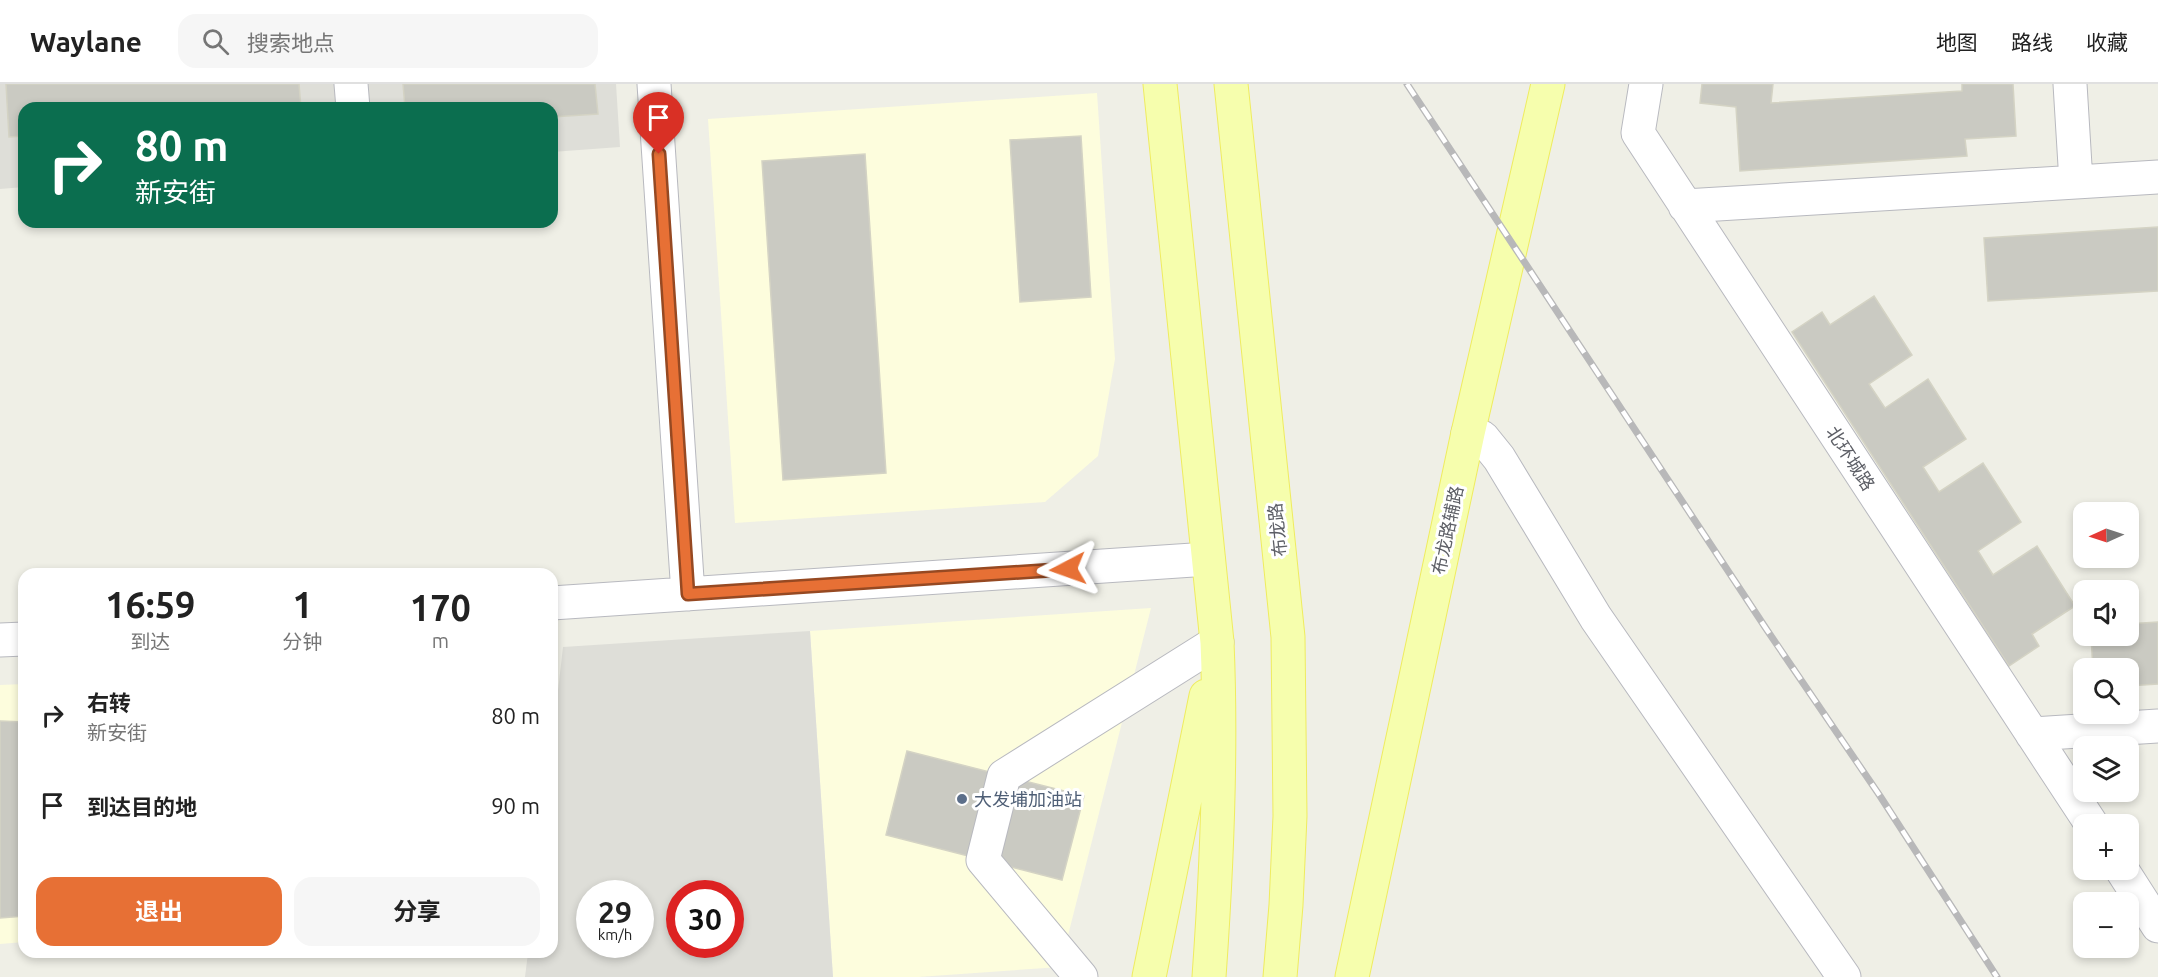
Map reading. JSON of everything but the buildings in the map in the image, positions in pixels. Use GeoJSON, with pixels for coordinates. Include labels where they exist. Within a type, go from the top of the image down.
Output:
{"type":"FeatureCollection","features":[{"type":"Feature","properties":{"kind":"main road"},"geometry":{"type":"LineString","coordinates":[[1143,84],[1169,171]]}},
{"type":"Feature","properties":{"kind":"main road"},"geometry":{"type":"LineString","coordinates":[[1160,84],[1217,642],[1220,797],[1209,977]]}},
{"type":"Feature","properties":{"kind":"main road","name":"布龙路"},"geometry":{"type":"LineString","coordinates":[[1231,84],[1288,637],[1290,816],[1280,977]]}},
{"type":"Feature","properties":{"kind":"main road","name":"布龙路辅路"},"geometry":{"type":"LineString","coordinates":[[1352,977],[1468,433],[1548,84]]}},
{"type":"Feature","properties":{"kind":"main road"},"geometry":{"type":"LineString","coordinates":[[1149,977],[1217,642]]}},
{"type":"Feature","properties":{"kind":"street"},"geometry":{"type":"LineString","coordinates":[[351,84],[352,102]]}},
{"type":"Feature","properties":{"kind":"street"},"geometry":{"type":"LineString","coordinates":[[654,84],[688,594]]}},
{"type":"Feature","properties":{"kind":"street","name":"北环城路"},"geometry":{"type":"LineString","coordinates":[[1646,84],[1638,133],[2085,814]]}},
{"type":"Feature","properties":{"kind":"street"},"geometry":{"type":"LineString","coordinates":[[2070,84],[2076,182]]}},
{"type":"Feature","properties":{"kind":"street"},"geometry":{"type":"LineString","coordinates":[[1685,206],[2158,177]]}},
{"type":"Feature","properties":{"kind":"street"},"geometry":{"type":"LineString","coordinates":[[1468,433],[1482,437],[1499,458],[1596,618],[1844,977]]}},
{"type":"Feature","properties":{"kind":"street"},"geometry":{"type":"LineString","coordinates":[[558,603],[1208,559]]}},
{"type":"Feature","properties":{"kind":"street"},"geometry":{"type":"LineString","coordinates":[[0,640],[18,639]]}},
{"type":"Feature","properties":{"kind":"street"},"geometry":{"type":"LineString","coordinates":[[1081,977],[983,860],[1004,776],[1217,642]]}},
{"type":"Feature","properties":{"kind":"street"},"geometry":{"type":"LineString","coordinates":[[2032,734],[2158,726]]}},
{"type":"Feature","properties":{"kind":"street"},"geometry":{"type":"LineString","coordinates":[[2128,880],[2158,926]]}},
{"type":"Feature","properties":{"kind":"shaded area"},"geometry":{"type":"Polygon","coordinates":[[[0,84],[616,84],[620,147],[558,152],[558,102],[18,102],[18,188],[0,189],[0,84]]]}},
{"type":"Feature","properties":{"kind":"shaded area"},"geometry":{"type":"Polygon","coordinates":[[[1097,93],[1115,359],[1098,456],[1045,502],[735,523],[708,119],[1097,93]]]}},
{"type":"Feature","properties":{"kind":"shaded area","name":"大发埔加油站"},"geometry":{"type":"Polygon","coordinates":[[[1151,608],[1060,967],[918,977],[833,977],[810,631],[1151,608]]]}},
{"type":"Feature","properties":{"kind":"shaded area"},"geometry":{"type":"Polygon","coordinates":[[[810,631],[833,977],[525,977],[527,958],[558,958],[558,691],[563,647],[810,631]]]}},
{"type":"Feature","properties":{"kind":"shaded area"},"geometry":{"type":"Polygon","coordinates":[[[18,684],[18,942],[0,944],[0,685],[18,684]]]}},
{"type":"Feature","properties":{"kind":"railway"},"geometry":{"type":"LineString","coordinates":[[1407,84],[1767,630],[1880,796],[1997,977]]}},
{"type":"Feature","properties":{"kind":"place","name":"大发埔加油站"},"geometry":{"type":"Point","coordinates":[962,799]}},
{"type":"Feature","properties":{"kind":"route"},"geometry":{"type":"LineString","coordinates":[[659,154],[688,594],[1068,569]]}}]}
